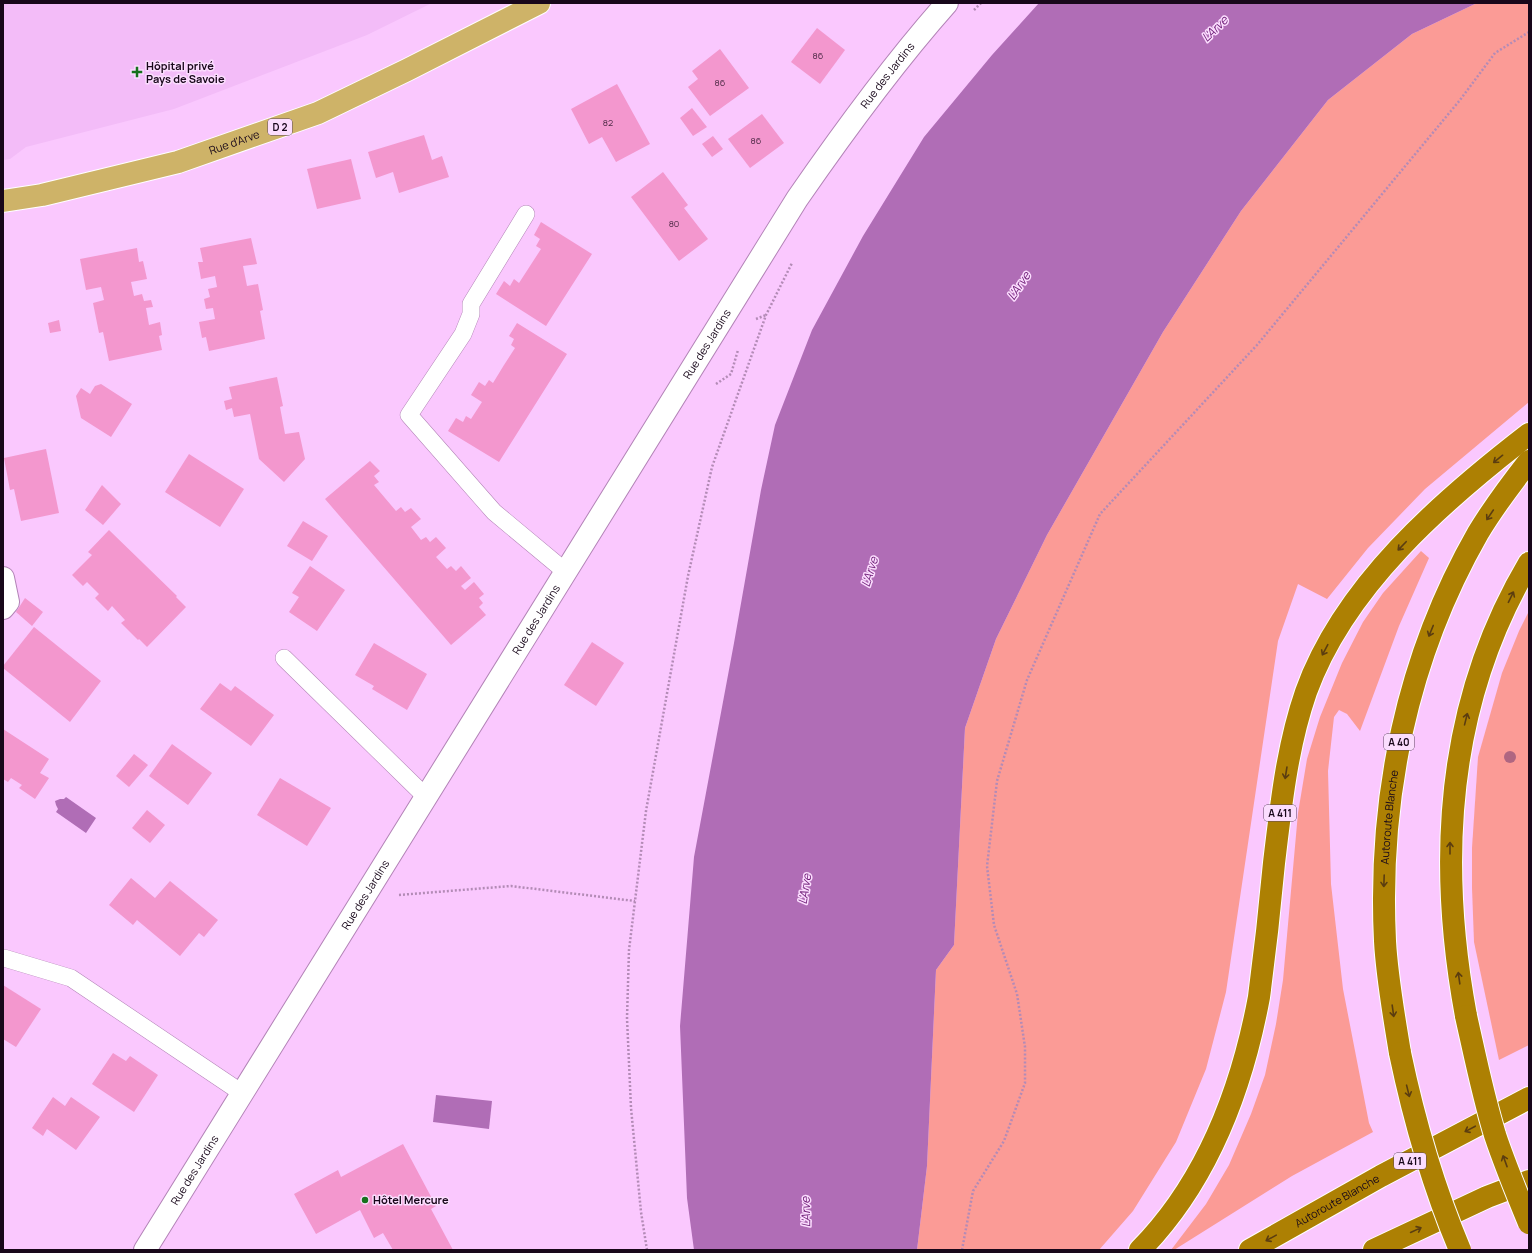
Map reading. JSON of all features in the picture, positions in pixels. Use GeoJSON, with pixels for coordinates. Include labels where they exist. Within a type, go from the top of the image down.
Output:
{"type":"FeatureCollection","features":[{"type":"Feature","properties":{"kind":"highway","name":"A 411"},"geometry":{"type":"LineString","coordinates":[[1140,1250],[1168,1218],[1199,1170],[1220,1128],[1241,1070],[1255,1020],[1259,997],[1280,812],[1288,763],[1299,716],[1315,670],[1347,611],[1377,573],[1444,504],[1529,434]]}},
{"type":"Feature","properties":{"kind":"highway","name":"Autoroute Blanche"},"geometry":{"type":"LineString","coordinates":[[1460,1250],[1433,1182],[1407,1086],[1400,1053],[1388,970],[1385,935],[1384,882],[1391,789],[1405,713],[1416,672],[1450,587],[1480,531],[1529,461]]}},
{"type":"Feature","properties":{"kind":"highway"},"geometry":{"type":"LineString","coordinates":[[1529,563],[1492,638],[1479,672],[1463,730],[1452,818],[1451,867],[1456,954],[1466,1016],[1479,1077],[1496,1136],[1516,1193],[1529,1223]]}},
{"type":"Feature","properties":{"kind":"highway","name":"Autoroute Blanche"},"geometry":{"type":"LineString","coordinates":[[1250,1250],[1381,1176],[1529,1098]]}},
{"type":"Feature","properties":{"kind":"highway"},"geometry":{"type":"LineString","coordinates":[[1374,1250],[1487,1197],[1529,1181]]}},
{"type":"Feature","properties":{"kind":"main road","name":"Rue d'Arve"},"geometry":{"type":"LineString","coordinates":[[3,201],[42,195],[178,162],[318,113],[539,3]]}},
{"type":"Feature","properties":{"kind":"street","name":"Rue des Jardins"},"geometry":{"type":"LineString","coordinates":[[145,1250],[797,199],[827,155],[870,97],[947,3]]}},
{"type":"Feature","properties":{"kind":"street"},"geometry":{"type":"LineString","coordinates":[[3,578],[8,602],[3,608]]}},
{"type":"Feature","properties":{"kind":"lane"},"geometry":{"type":"LineString","coordinates":[[526,214],[471,304],[471,314],[463,334],[409,415],[494,512],[566,572]]}},
{"type":"Feature","properties":{"kind":"lane"},"geometry":{"type":"LineString","coordinates":[[284,658],[426,798]]}},
{"type":"Feature","properties":{"kind":"lane"},"geometry":{"type":"LineString","coordinates":[[4,958],[71,978],[242,1093]]}},
{"type":"Feature","properties":{"kind":"path"},"geometry":{"type":"LineString","coordinates":[[971,15],[981,3]]}},
{"type":"Feature","properties":{"kind":"path"},"geometry":{"type":"LineString","coordinates":[[962,1250],[973,1191],[1004,1141],[1025,1083],[1025,1047],[1017,994],[994,926],[987,866],[996,781],[1027,680],[1100,514],[1257,345],[1460,100],[1495,53],[1529,32]]}},
{"type":"Feature","properties":{"kind":"path"},"geometry":{"type":"LineString","coordinates":[[647,1250],[641,1212],[631,1108],[627,1018],[629,950],[646,811],[688,576],[712,468],[766,315],[793,262]]}},
{"type":"Feature","properties":{"kind":"path"},"geometry":{"type":"LineString","coordinates":[[364,898],[511,886],[635,901]]}},
{"type":"Feature","properties":{"kind":"shaded area","name":"Hôpital privé Pays de Savoie"},"geometry":{"type":"Polygon","coordinates":[[[3,3],[432,3],[367,35],[174,109],[26,147],[10,159],[3,160],[3,3]]]}},
{"type":"Feature","properties":{"kind":"shaded area"},"geometry":{"type":"Polygon","coordinates":[[[1477,3],[1529,3],[1529,402],[1425,489],[1368,548],[1327,599],[1298,584],[1278,641],[1226,992],[1206,1069],[1176,1142],[1133,1211],[1099,1250],[917,1250],[927,1166],[936,970],[954,945],[965,728],[996,639],[1047,535],[1163,332],[1241,211],[1328,100],[1412,34],[1477,3]]]}},
{"type":"Feature","properties":{"kind":"shaded area"},"geometry":{"type":"Polygon","coordinates":[[[1421,551],[1429,558],[1399,626],[1360,731],[1347,714],[1339,710],[1334,717],[1328,771],[1331,884],[1343,989],[1369,1123],[1373,1132],[1292,1176],[1174,1250],[1171,1250],[1206,1204],[1229,1165],[1251,1114],[1265,1075],[1276,1024],[1283,980],[1298,813],[1307,759],[1320,717],[1342,663],[1363,622],[1383,593],[1421,551]]]}},
{"type":"Feature","properties":{"kind":"shaded area"},"geometry":{"type":"Polygon","coordinates":[[[1529,611],[1529,1045],[1499,1060],[1474,942],[1472,848],[1478,757],[1502,673],[1529,611]]]}},
{"type":"Feature","properties":{"kind":"water","name":"L'Arve"},"geometry":{"type":"Polygon","coordinates":[[[1039,3],[1477,3],[1412,34],[1328,100],[1241,211],[1163,332],[1047,535],[996,639],[965,728],[954,945],[936,970],[927,1166],[917,1250],[694,1250],[687,1198],[680,1026],[694,857],[761,490],[775,425],[812,330],[863,236],[924,137],[992,55],[1039,3]]]}},
{"type":"Feature","properties":{"kind":"water"},"geometry":{"type":"Polygon","coordinates":[[[66,797],[96,818],[86,833],[56,812],[58,809],[55,801],[66,797]]]}},
{"type":"Feature","properties":{"kind":"water"},"geometry":{"type":"Polygon","coordinates":[[[436,1095],[492,1101],[489,1129],[433,1122],[436,1095]]]}},
{"type":"Feature","properties":{"kind":"building"},"geometry":{"type":"Polygon","coordinates":[[[817,28],[845,50],[820,84],[791,62],[817,28]]]}},
{"type":"Feature","properties":{"kind":"building"},"geometry":{"type":"Polygon","coordinates":[[[720,49],[749,88],[710,116],[688,87],[698,79],[692,71],[720,49]]]}},
{"type":"Feature","properties":{"kind":"building"},"geometry":{"type":"Polygon","coordinates":[[[617,84],[650,144],[616,162],[602,137],[589,144],[571,109],[617,84]]]}},
{"type":"Feature","properties":{"kind":"building"},"geometry":{"type":"Polygon","coordinates":[[[692,108],[707,127],[693,136],[680,118],[692,108]]]}},
{"type":"Feature","properties":{"kind":"building"},"geometry":{"type":"Polygon","coordinates":[[[762,114],[784,143],[750,168],[728,139],[762,114]]]}},
{"type":"Feature","properties":{"kind":"building"},"geometry":{"type":"Polygon","coordinates":[[[424,135],[432,160],[442,156],[449,177],[399,193],[393,172],[376,178],[368,152],[424,135]]]}},
{"type":"Feature","properties":{"kind":"building"},"geometry":{"type":"Polygon","coordinates":[[[713,136],[723,149],[712,157],[702,144],[713,136]]]}},
{"type":"Feature","properties":{"kind":"building"},"geometry":{"type":"Polygon","coordinates":[[[351,159],[361,199],[317,209],[307,169],[351,159]]]}},
{"type":"Feature","properties":{"kind":"building"},"geometry":{"type":"Polygon","coordinates":[[[663,172],[688,205],[684,208],[708,239],[679,261],[631,197],[663,172]]]}},
{"type":"Feature","properties":{"kind":"building"},"geometry":{"type":"Polygon","coordinates":[[[541,222],[592,254],[546,326],[496,294],[504,281],[510,286],[514,279],[519,283],[541,249],[536,246],[540,239],[534,235],[541,222]]]}},
{"type":"Feature","properties":{"kind":"building"},"geometry":{"type":"Polygon","coordinates":[[[251,238],[257,264],[243,266],[247,286],[258,284],[263,310],[260,311],[265,339],[209,351],[206,337],[202,338],[199,322],[215,319],[213,308],[206,309],[204,299],[210,297],[208,289],[217,287],[215,276],[201,279],[198,262],[203,262],[200,248],[251,238]]]}},
{"type":"Feature","properties":{"kind":"building"},"geometry":{"type":"Polygon","coordinates":[[[137,248],[139,262],[143,261],[147,279],[131,282],[134,296],[142,294],[144,301],[151,300],[153,307],[146,308],[149,325],[160,322],[162,335],[159,336],[162,350],[109,361],[103,332],[99,333],[93,303],[104,300],[101,287],[86,290],[80,259],[137,248]]]}},
{"type":"Feature","properties":{"kind":"building"},"geometry":{"type":"Polygon","coordinates":[[[59,320],[61,331],[50,333],[48,323],[59,320]]]}},
{"type":"Feature","properties":{"kind":"building"},"geometry":{"type":"Polygon","coordinates":[[[517,323],[567,354],[499,462],[448,431],[456,418],[463,422],[466,416],[471,419],[482,402],[471,395],[479,382],[485,386],[489,380],[493,383],[515,348],[511,345],[514,339],[509,336],[517,323]]]}},
{"type":"Feature","properties":{"kind":"building"},"geometry":{"type":"Polygon","coordinates":[[[277,377],[283,406],[280,407],[285,434],[299,432],[305,459],[284,482],[259,459],[250,414],[234,417],[232,408],[226,410],[224,401],[232,399],[229,387],[277,377]]]}},
{"type":"Feature","properties":{"kind":"building"},"geometry":{"type":"Polygon","coordinates":[[[101,384],[132,404],[111,437],[81,418],[76,396],[81,388],[90,394],[95,386],[101,384]]]}},
{"type":"Feature","properties":{"kind":"building"},"geometry":{"type":"Polygon","coordinates":[[[46,449],[59,513],[21,521],[14,489],[10,490],[4,458],[46,449]]]}},
{"type":"Feature","properties":{"kind":"building"},"geometry":{"type":"Polygon","coordinates":[[[189,454],[244,489],[220,527],[165,492],[189,454]]]}},
{"type":"Feature","properties":{"kind":"building"},"geometry":{"type":"Polygon","coordinates":[[[370,461],[380,471],[374,476],[379,482],[374,485],[396,511],[401,507],[405,512],[411,508],[421,519],[411,527],[421,540],[426,537],[430,542],[436,537],[446,548],[436,557],[447,569],[451,566],[456,571],[461,566],[471,578],[461,586],[465,590],[474,582],[484,594],[479,598],[483,603],[479,607],[486,615],[451,645],[325,499],[370,461]]]}},
{"type":"Feature","properties":{"kind":"building"},"geometry":{"type":"Polygon","coordinates":[[[102,485],[121,504],[103,525],[85,510],[102,485]]]}},
{"type":"Feature","properties":{"kind":"building"},"geometry":{"type":"Polygon","coordinates":[[[303,521],[328,536],[312,561],[287,546],[303,521]]]}},
{"type":"Feature","properties":{"kind":"building"},"geometry":{"type":"Polygon","coordinates":[[[109,530],[177,596],[176,597],[186,607],[147,647],[121,623],[125,620],[112,606],[108,611],[95,598],[99,594],[87,582],[83,586],[72,575],[92,555],[88,552],[109,530]]]}},
{"type":"Feature","properties":{"kind":"building"},"geometry":{"type":"Polygon","coordinates":[[[310,566],[345,590],[317,631],[289,612],[299,597],[292,593],[310,566]]]}},
{"type":"Feature","properties":{"kind":"building"},"geometry":{"type":"Polygon","coordinates":[[[25,598],[43,612],[32,626],[16,612],[25,598]]]}},
{"type":"Feature","properties":{"kind":"building"},"geometry":{"type":"Polygon","coordinates":[[[34,627],[101,681],[70,722],[3,668],[3,666],[34,627]]]}},
{"type":"Feature","properties":{"kind":"building"},"geometry":{"type":"Polygon","coordinates":[[[592,642],[624,663],[596,706],[564,685],[592,642]]]}},
{"type":"Feature","properties":{"kind":"building"},"geometry":{"type":"Polygon","coordinates":[[[374,643],[427,674],[407,710],[372,689],[374,686],[355,675],[374,643]]]}},
{"type":"Feature","properties":{"kind":"building"},"geometry":{"type":"Polygon","coordinates":[[[220,683],[231,691],[235,686],[274,715],[251,746],[200,709],[220,683]]]}},
{"type":"Feature","properties":{"kind":"building"},"geometry":{"type":"Polygon","coordinates":[[[3,729],[49,759],[40,773],[49,778],[35,799],[19,788],[22,785],[11,778],[8,782],[3,779],[3,729]]]}},
{"type":"Feature","properties":{"kind":"building"},"geometry":{"type":"Polygon","coordinates":[[[172,744],[212,773],[188,805],[149,776],[172,744]]]}},
{"type":"Feature","properties":{"kind":"building"},"geometry":{"type":"Polygon","coordinates":[[[134,754],[148,765],[129,787],[116,776],[134,754]]]}},
{"type":"Feature","properties":{"kind":"building"},"geometry":{"type":"Polygon","coordinates":[[[280,778],[331,808],[307,846],[257,815],[280,778]]]}},
{"type":"Feature","properties":{"kind":"building"},"geometry":{"type":"Polygon","coordinates":[[[147,810],[165,825],[150,843],[132,828],[147,810]]]}},
{"type":"Feature","properties":{"kind":"building"},"geometry":{"type":"Polygon","coordinates":[[[131,878],[155,898],[170,881],[218,920],[204,937],[199,933],[180,956],[137,920],[133,925],[109,905],[131,878]]]}},
{"type":"Feature","properties":{"kind":"building"},"geometry":{"type":"Polygon","coordinates":[[[3,985],[41,1009],[16,1047],[3,1039],[3,985]]]}},
{"type":"Feature","properties":{"kind":"building"},"geometry":{"type":"Polygon","coordinates":[[[113,1053],[126,1061],[130,1056],[158,1075],[134,1112],[92,1084],[113,1053]]]}},
{"type":"Feature","properties":{"kind":"building"},"geometry":{"type":"Polygon","coordinates":[[[53,1097],[65,1106],[71,1097],[100,1117],[76,1150],[47,1129],[43,1136],[32,1128],[53,1097]]]}},
{"type":"Feature","properties":{"kind":"building","name":"Hôtel Mercure"},"geometry":{"type":"Polygon","coordinates":[[[403,1144],[436,1206],[431,1209],[453,1250],[393,1250],[383,1233],[374,1238],[360,1210],[316,1234],[294,1194],[338,1170],[341,1177],[403,1144]]]}},
{"type":"Feature","properties":{"kind":"place","name":"Hôpital privé Pays de Savoie"},"geometry":{"type":"Point","coordinates":[137,72]}},
{"type":"Feature","properties":{"kind":"place","name":"Hôtel Mercure"},"geometry":{"type":"Point","coordinates":[365,1200]}}]}
